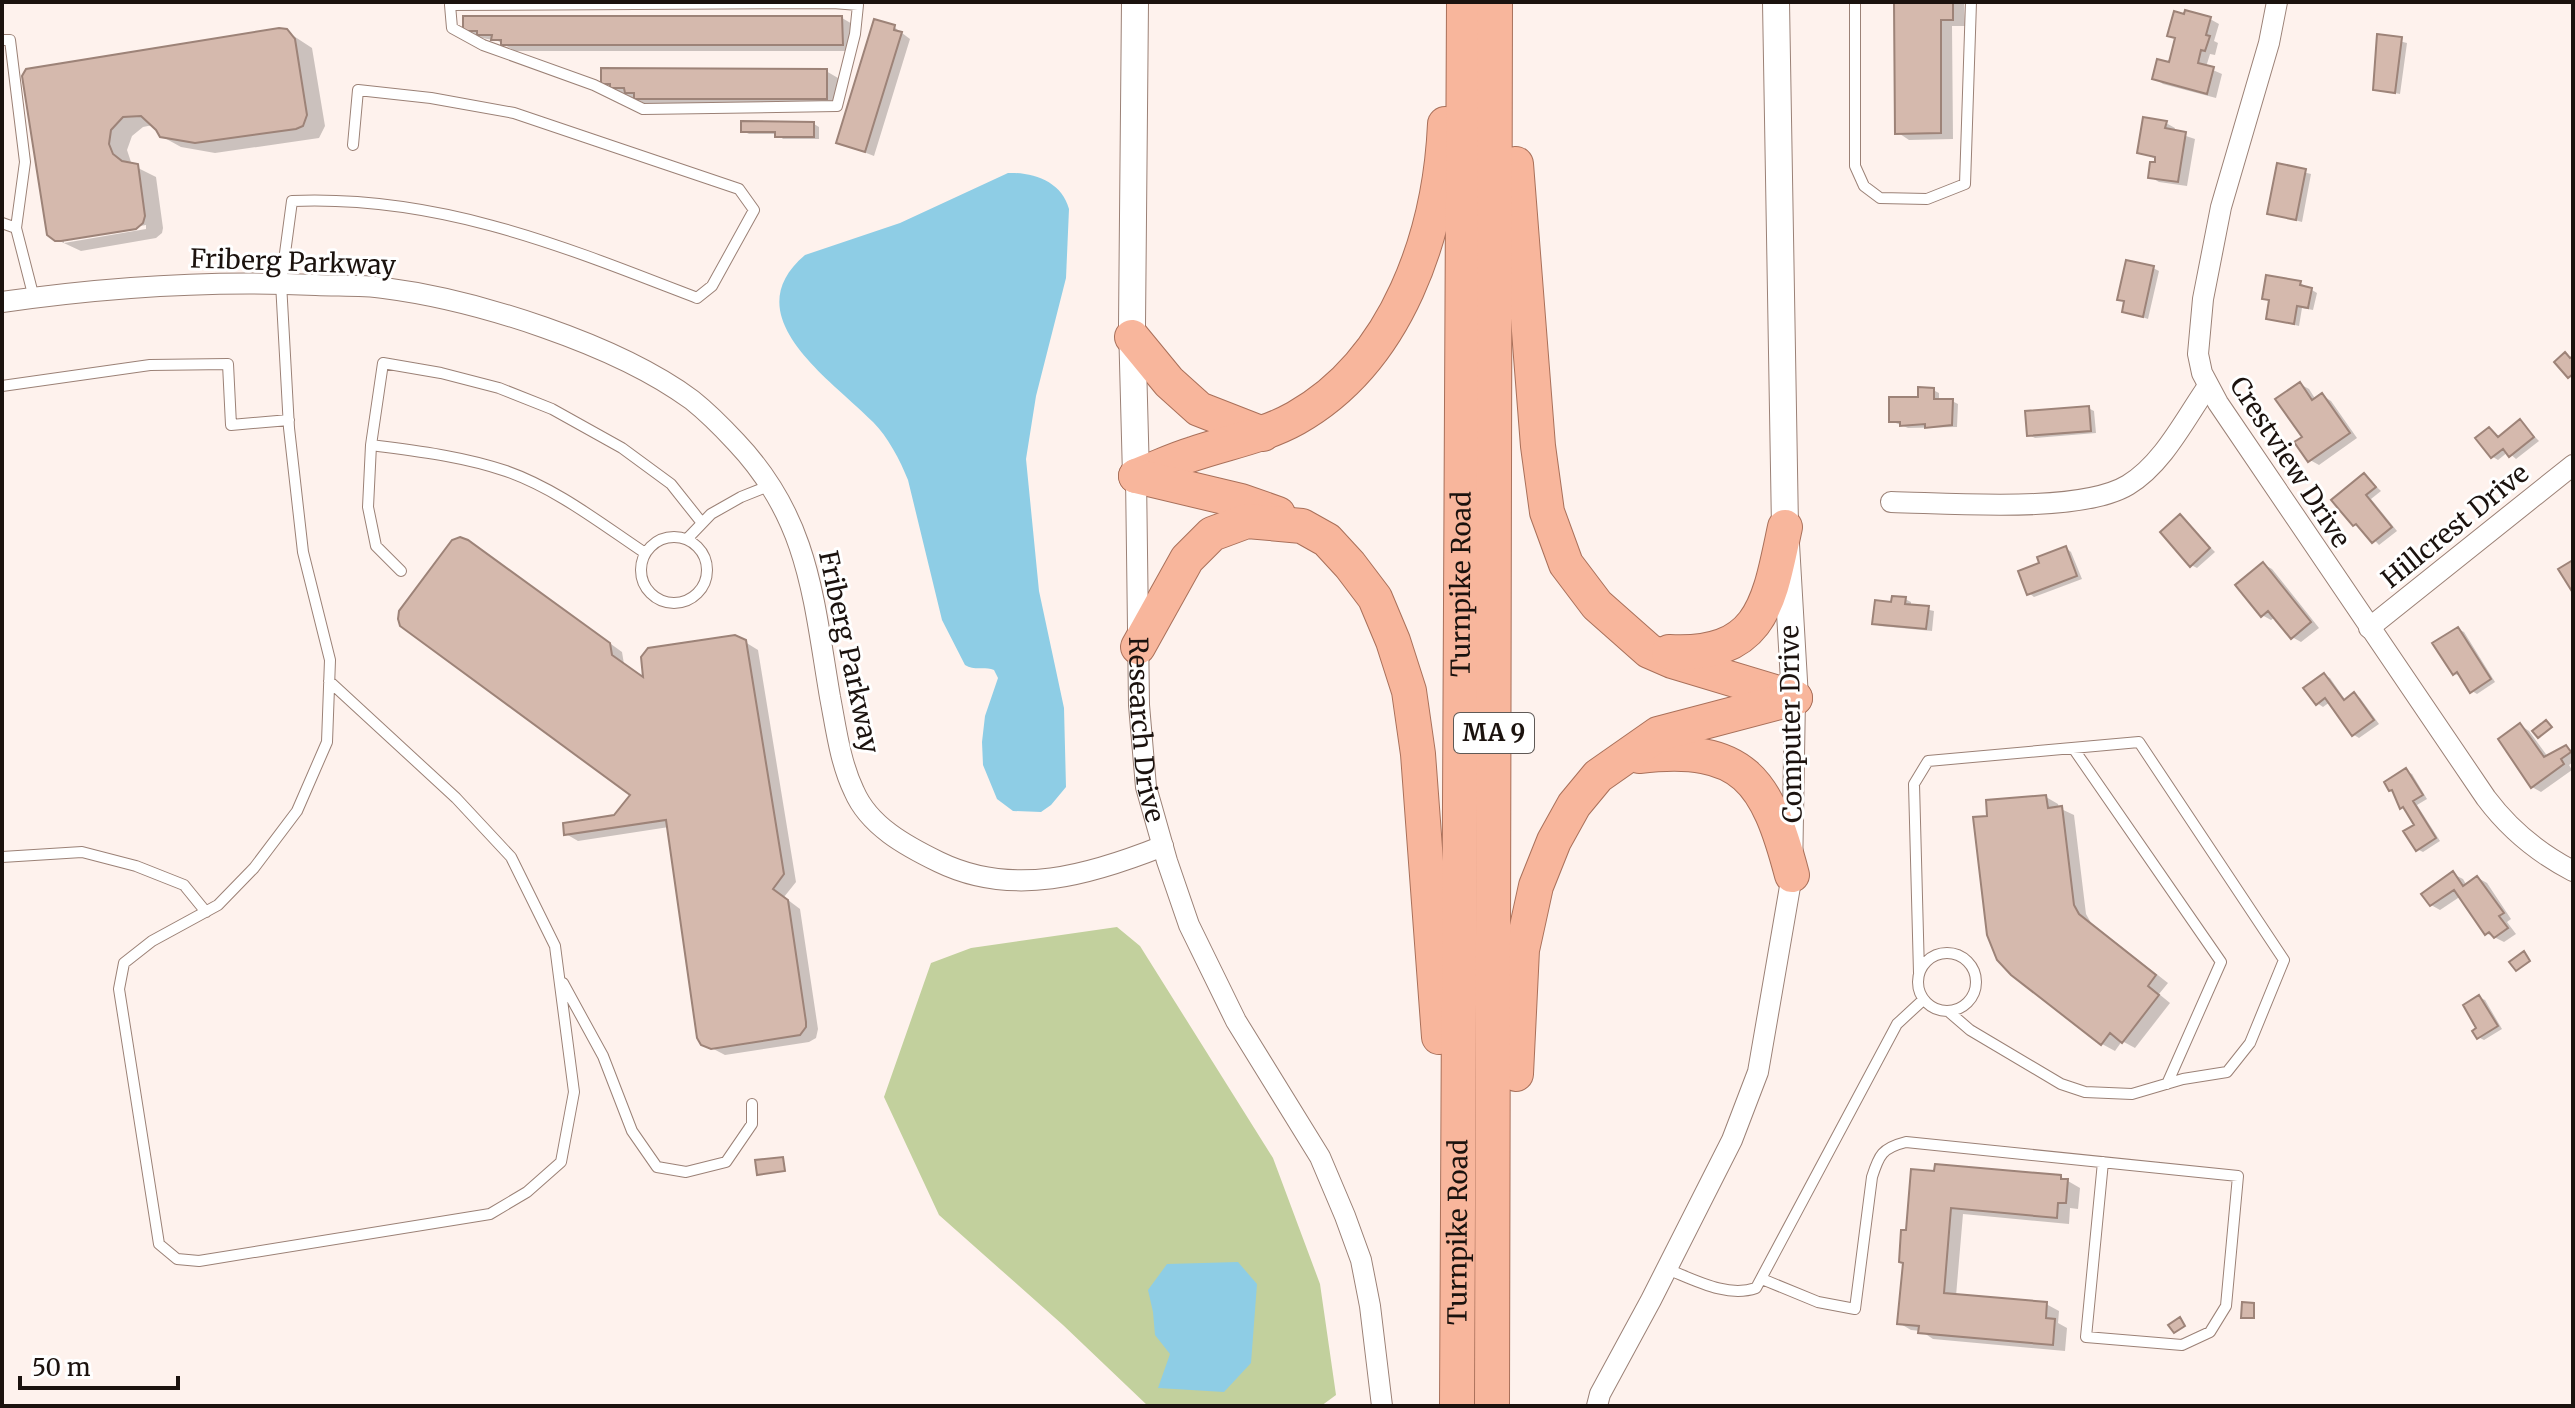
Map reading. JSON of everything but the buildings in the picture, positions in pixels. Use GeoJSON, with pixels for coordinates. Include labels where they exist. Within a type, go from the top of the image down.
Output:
{"type":"FeatureCollection","features":[{"type":"Feature","properties":{"kind":"highway"},"geometry":{"type":"LineString","coordinates":[[1136,476],[1192,454],[1263,434],[1304,412],[1352,373],[1381,340],[1402,303],[1420,256],[1436,192],[1444,145],[1448,54],[1464,2]]}},
{"type":"Feature","properties":{"kind":"highway","name":"Turnpike Road"},"geometry":{"type":"LineString","coordinates":[[1457,1406],[1464,2]]}},
{"type":"Feature","properties":{"kind":"highway","name":"Turnpike Road"},"geometry":{"type":"LineString","coordinates":[[1492,1406],[1495,2]]}},
{"type":"Feature","properties":{"kind":"highway"},"geometry":{"type":"LineString","coordinates":[[1496,59],[1513,110],[1538,446],[1547,512],[1566,564],[1597,605],[1649,651],[1672,661],[1795,698]]}},
{"type":"Feature","properties":{"kind":"highway"},"geometry":{"type":"LineString","coordinates":[[1132,337],[1169,382],[1199,409],[1263,434]]}},
{"type":"Feature","properties":{"kind":"highway"},"geometry":{"type":"LineString","coordinates":[[1136,476],[1273,511],[1327,540],[1375,598],[1393,641],[1409,691],[1418,754],[1442,1069],[1457,1344]]}},
{"type":"Feature","properties":{"kind":"highway"},"geometry":{"type":"LineString","coordinates":[[1138,647],[1187,559],[1212,534],[1247,521],[1302,526]]}},
{"type":"Feature","properties":{"kind":"highway"},"geometry":{"type":"LineString","coordinates":[[1649,651],[1703,652],[1734,641],[1747,632],[1771,594],[1785,527]]}},
{"type":"Feature","properties":{"kind":"highway"},"geometry":{"type":"LineString","coordinates":[[1503,1406],[1522,950],[1536,886],[1554,841],[1574,805],[1598,776],[1658,734],[1795,698]]}},
{"type":"Feature","properties":{"kind":"highway"},"geometry":{"type":"LineString","coordinates":[[1626,757],[1691,753],[1709,755],[1740,771],[1765,798],[1778,825],[1792,875]]}},
{"type":"Feature","properties":{"kind":"street","name":"Research Drive"},"geometry":{"type":"LineString","coordinates":[[1135,2],[1132,337],[1139,705],[1146,787],[1189,925],[1236,1021],[1320,1157],[1345,1216],[1361,1260],[1370,1306],[1382,1406]]}},
{"type":"Feature","properties":{"kind":"street"},"geometry":{"type":"LineString","coordinates":[[1136,66],[1146,2]]}},
{"type":"Feature","properties":{"kind":"street","name":"Computer Drive"},"geometry":{"type":"LineString","coordinates":[[1597,1406],[1600,1394],[1732,1140],[1758,1072],[1792,875],[1795,698],[1785,527],[1776,2]]}},
{"type":"Feature","properties":{"kind":"street"},"geometry":{"type":"LineString","coordinates":[[1778,49],[1782,2]]}},
{"type":"Feature","properties":{"kind":"street","name":"Crestview Drive"},"geometry":{"type":"LineString","coordinates":[[2277,2],[2269,43],[2229,176],[2208,268],[2198,344],[2202,373],[2369,628],[2501,818],[2531,846],[2573,871]]}},
{"type":"Feature","properties":{"kind":"street","name":"Friberg Parkway"},"geometry":{"type":"LineString","coordinates":[[2,302],[160,285],[281,283],[381,287],[428,295],[545,328],[597,348],[692,400],[735,440],[771,485],[790,519],[807,566],[838,742],[854,793],[880,825],[906,845],[945,865],[981,878],[1024,882],[1061,878],[1112,866],[1163,846]]}},
{"type":"Feature","properties":{"kind":"street"},"geometry":{"type":"LineString","coordinates":[[1891,502],[2032,504],[2112,492],[2128,485],[2157,460],[2208,386]]}},
{"type":"Feature","properties":{"kind":"street","name":"Hillcrest Drive"},"geometry":{"type":"LineString","coordinates":[[2369,628],[2573,465]]}},
{"type":"Feature","properties":{"kind":"lane"},"geometry":{"type":"LineString","coordinates":[[833,2],[858,5],[855,34],[837,106],[643,109],[594,85],[483,45],[452,28],[450,5],[833,2]]}},
{"type":"Feature","properties":{"kind":"lane"},"geometry":{"type":"LineString","coordinates":[[1855,2],[1855,166],[1864,186],[1880,198],[1927,199],[1965,184],[1971,2]]}},
{"type":"Feature","properties":{"kind":"lane"},"geometry":{"type":"LineString","coordinates":[[6,40],[25,162],[16,228],[34,298]]}},
{"type":"Feature","properties":{"kind":"lane"},"geometry":{"type":"LineString","coordinates":[[329,681],[456,798],[511,857],[555,946],[574,1092],[561,1162],[527,1192],[490,1214],[199,1261],[177,1259],[159,1244],[119,989],[124,963],[152,941],[218,905],[254,868],[297,811],[327,742],[329,681],[330,660],[303,552],[289,420],[281,283],[292,201],[338,199],[463,216],[558,244],[697,298],[712,286],[754,210],[739,189],[514,113],[431,98],[358,90],[353,145]]}},
{"type":"Feature","properties":{"kind":"lane"},"geometry":{"type":"LineString","coordinates":[[2,223],[16,228]]}},
{"type":"Feature","properties":{"kind":"lane"},"geometry":{"type":"LineString","coordinates":[[401,571],[376,546],[368,507],[371,445],[383,363],[441,373],[499,388],[552,409],[622,448],[671,484],[702,523]]}},
{"type":"Feature","properties":{"kind":"lane"},"geometry":{"type":"LineString","coordinates":[[2,386],[150,365],[228,364],[231,425],[289,420]]}},
{"type":"Feature","properties":{"kind":"lane"},"geometry":{"type":"LineString","coordinates":[[371,445],[441,454],[506,471],[565,499],[645,553]]}},
{"type":"Feature","properties":{"kind":"lane"},"geometry":{"type":"LineString","coordinates":[[687,539],[711,514],[771,485]]}},
{"type":"Feature","properties":{"kind":"lane"},"geometry":{"type":"LineString","coordinates":[[672,536],[687,539],[700,549],[707,564],[706,580],[698,593],[684,602],[668,603],[653,596],[644,584],[640,568],[645,553],[657,541],[672,536]]}},
{"type":"Feature","properties":{"kind":"lane"},"geometry":{"type":"LineString","coordinates":[[1919,973],[1926,961],[1938,953],[1952,953],[1965,959],[1974,970],[1976,984],[1971,998],[1961,1007],[1948,1011],[1934,1009],[1923,1000],[1917,987],[1914,784],[1928,761],[2139,742],[2284,960],[2250,1043],[2227,1072],[2132,1094],[2085,1092],[2061,1084],[1970,1030],[1948,1011]]}},
{"type":"Feature","properties":{"kind":"lane"},"geometry":{"type":"LineString","coordinates":[[2073,748],[2221,962],[2167,1084]]}},
{"type":"Feature","properties":{"kind":"lane"},"geometry":{"type":"LineString","coordinates":[[2,857],[82,852],[136,866],[184,885],[206,912]]}},
{"type":"Feature","properties":{"kind":"lane"},"geometry":{"type":"LineString","coordinates":[[560,978],[603,1056],[632,1131],[657,1167],[686,1172],[726,1162],[752,1124],[752,1104]]}},
{"type":"Feature","properties":{"kind":"lane"},"geometry":{"type":"LineString","coordinates":[[1667,1269],[1713,1287],[1741,1293],[1756,1288],[1897,1024],[1923,1000]]}},
{"type":"Feature","properties":{"kind":"lane"},"geometry":{"type":"LineString","coordinates":[[1762,1279],[1818,1302],[1855,1309],[1872,1177],[1879,1157],[1891,1146],[1906,1142],[2103,1162],[2238,1176],[2226,1306],[2210,1332],[2182,1345],[2086,1337],[2103,1162]]}},
{"type":"Feature","properties":{"kind":"green space"},"geometry":{"type":"Polygon","coordinates":[[[1117,927],[1140,946],[1273,1158],[1320,1284],[1336,1395],[1321,1406],[1148,1406],[1063,1325],[939,1215],[884,1097],[931,963],[971,948],[1117,927]]]}},
{"type":"Feature","properties":{"kind":"water"},"geometry":{"type":"Polygon","coordinates":[[[1008,173],[1028,174],[1046,180],[1060,192],[1069,209],[1066,278],[1036,396],[1026,459],[1039,591],[1064,708],[1066,787],[1041,812],[1013,811],[997,799],[983,765],[985,716],[998,678],[994,670],[965,665],[942,620],[908,480],[897,457],[878,428],[796,345],[784,323],[779,301],[786,278],[805,255],[900,223],[1008,173]]]}},
{"type":"Feature","properties":{"kind":"water"},"geometry":{"type":"Polygon","coordinates":[[[1238,1262],[1257,1284],[1251,1363],[1224,1392],[1158,1388],[1170,1354],[1155,1335],[1148,1290],[1167,1264],[1238,1262]]]}}]}
